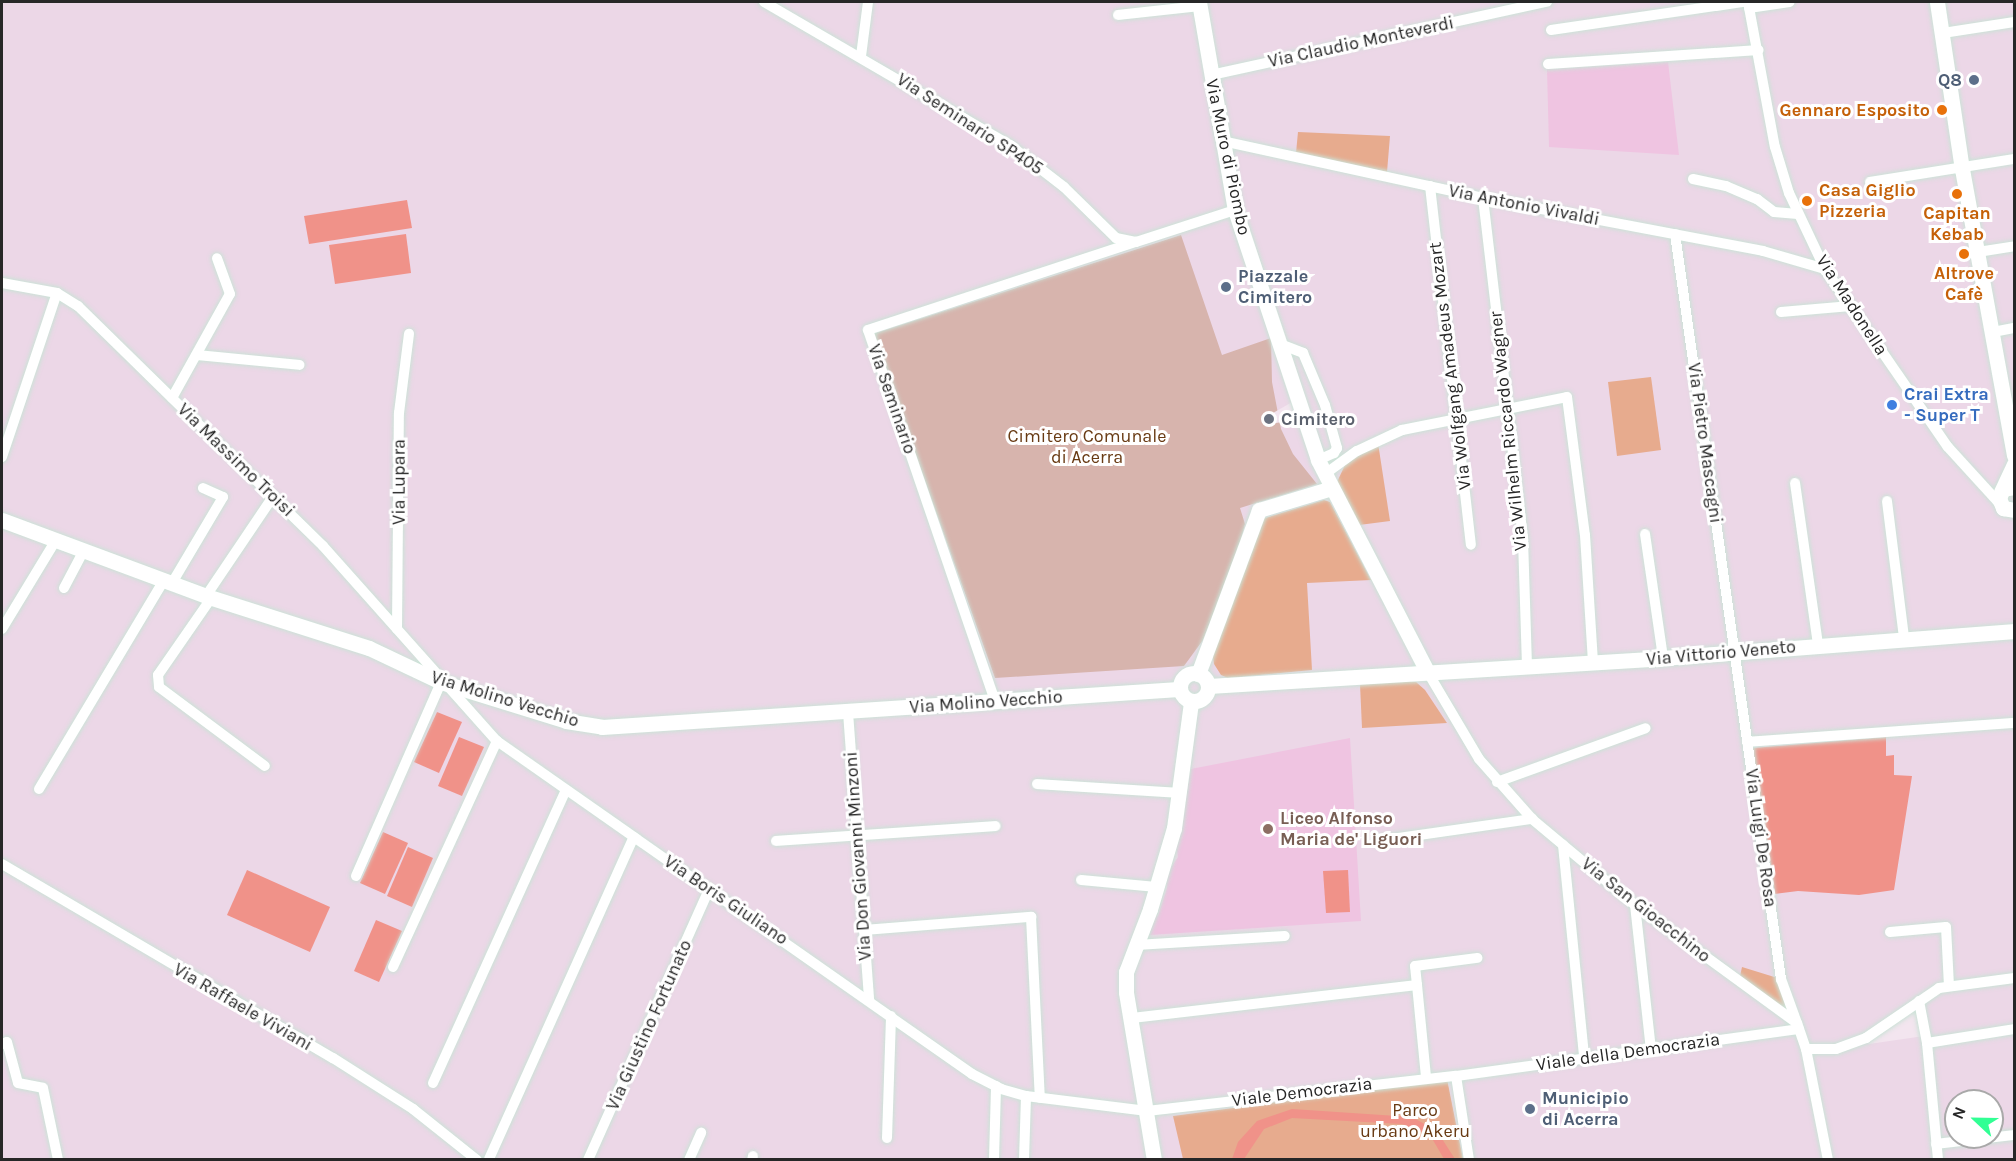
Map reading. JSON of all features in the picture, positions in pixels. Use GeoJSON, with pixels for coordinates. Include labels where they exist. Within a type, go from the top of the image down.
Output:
{"type":"FeatureCollection","features":[{"type":"Feature","properties":{"kind":"street","name":"Via Seminario SP405"},"geometry":{"type":"LineString","coordinates":[[764,2],[861,56],[1011,146],[1064,187],[1116,238],[1136,242]]}},
{"type":"Feature","properties":{"kind":"street"},"geometry":{"type":"LineString","coordinates":[[861,56],[868,2]]}},
{"type":"Feature","properties":{"kind":"street","name":"Via Claudio Monteverdi"},"geometry":{"type":"LineString","coordinates":[[1211,75],[1547,2]]}},
{"type":"Feature","properties":{"kind":"street"},"geometry":{"type":"LineString","coordinates":[[1551,30],[1747,4],[1790,2]]}},
{"type":"Feature","properties":{"kind":"street"},"geometry":{"type":"LineString","coordinates":[[1937,2],[1962,169],[2014,452],[2007,496],[2014,519]]}},
{"type":"Feature","properties":{"kind":"street"},"geometry":{"type":"LineString","coordinates":[[1118,15],[1199,4]]}},
{"type":"Feature","properties":{"kind":"street","name":"Via Muro di Piombo"},"geometry":{"type":"LineString","coordinates":[[1199,4],[1235,210],[1322,467],[1427,671]]}},
{"type":"Feature","properties":{"kind":"street","name":"Via Madonella"},"geometry":{"type":"LineString","coordinates":[[1747,4],[1759,50],[1775,147],[1798,213],[1825,269],[1948,447],[1978,481],[2007,496]]}},
{"type":"Feature","properties":{"kind":"street"},"geometry":{"type":"LineString","coordinates":[[1943,33],[2014,22]]}},
{"type":"Feature","properties":{"kind":"street"},"geometry":{"type":"LineString","coordinates":[[1548,64],[1759,50]]}},
{"type":"Feature","properties":{"kind":"street","name":"Via Antonio Vivaldi"},"geometry":{"type":"LineString","coordinates":[[1222,141],[1483,198],[1763,251],[1825,269]]}},
{"type":"Feature","properties":{"kind":"street"},"geometry":{"type":"LineString","coordinates":[[1870,182],[2014,159]]}},
{"type":"Feature","properties":{"kind":"street"},"geometry":{"type":"LineString","coordinates":[[1693,179],[1726,186],[1757,199],[1774,212],[1798,213]]}},
{"type":"Feature","properties":{"kind":"street","name":"Via Wolfgang Amadeus Mozart"},"geometry":{"type":"LineString","coordinates":[[1430,186],[1471,545]]}},
{"type":"Feature","properties":{"kind":"street","name":"Via Wilhelm Riccardo Wagner"},"geometry":{"type":"LineString","coordinates":[[1483,198],[1523,539],[1527,666]]}},
{"type":"Feature","properties":{"kind":"street"},"geometry":{"type":"LineString","coordinates":[[1136,242],[1235,210]]}},
{"type":"Feature","properties":{"kind":"street","name":"Via Pietro Mascagni"},"geometry":{"type":"LineString","coordinates":[[1675,234],[1734,651]]}},
{"type":"Feature","properties":{"kind":"street","name":"Via Seminario"},"geometry":{"type":"LineString","coordinates":[[995,701],[868,330],[1136,242]]}},
{"type":"Feature","properties":{"kind":"street"},"geometry":{"type":"LineString","coordinates":[[1978,252],[2014,246]]}},
{"type":"Feature","properties":{"kind":"street"},"geometry":{"type":"LineString","coordinates":[[172,398],[230,294],[217,258]]}},
{"type":"Feature","properties":{"kind":"street","name":"Via Massimo Troisi"},"geometry":{"type":"LineString","coordinates":[[2,283],[57,293],[78,306],[323,546],[441,682]]}},
{"type":"Feature","properties":{"kind":"street"},"geometry":{"type":"LineString","coordinates":[[2,457],[57,293]]}},
{"type":"Feature","properties":{"kind":"street"},"geometry":{"type":"LineString","coordinates":[[1781,312],[1851,306]]}},
{"type":"Feature","properties":{"kind":"street"},"geometry":{"type":"LineString","coordinates":[[1993,332],[2014,328]]}},
{"type":"Feature","properties":{"kind":"street","name":"Via Lupara"},"geometry":{"type":"LineString","coordinates":[[396,629],[399,413],[409,334]]}},
{"type":"Feature","properties":{"kind":"street"},"geometry":{"type":"LineString","coordinates":[[1280,344],[1303,353],[1321,391],[1337,448],[1322,467]]}},
{"type":"Feature","properties":{"kind":"street"},"geometry":{"type":"LineString","coordinates":[[197,355],[300,365]]}},
{"type":"Feature","properties":{"kind":"street"},"geometry":{"type":"LineString","coordinates":[[1322,467],[1402,430],[1506,407],[1567,397],[1585,534],[1593,662]]}},
{"type":"Feature","properties":{"kind":"street"},"geometry":{"type":"LineString","coordinates":[[1978,481],[2007,496]]}},
{"type":"Feature","properties":{"kind":"street"},"geometry":{"type":"LineString","coordinates":[[1795,483],[1818,644]]}},
{"type":"Feature","properties":{"kind":"street"},"geometry":{"type":"LineString","coordinates":[[39,789],[223,497],[203,488]]}},
{"type":"Feature","properties":{"kind":"street"},"geometry":{"type":"LineString","coordinates":[[1198,674],[1259,510],[1332,488]]}},
{"type":"Feature","properties":{"kind":"street"},"geometry":{"type":"LineString","coordinates":[[266,766],[159,687],[158,675],[270,501]]}},
{"type":"Feature","properties":{"kind":"street"},"geometry":{"type":"LineString","coordinates":[[1887,501],[1904,637]]}},
{"type":"Feature","properties":{"kind":"street","name":"Via Molino Vecchio"},"geometry":{"type":"LineString","coordinates":[[2,520],[209,596],[369,648],[441,682],[566,721],[602,727],[1179,689]]}},
{"type":"Feature","properties":{"kind":"street"},"geometry":{"type":"LineString","coordinates":[[1645,534],[1663,658]]}},
{"type":"Feature","properties":{"kind":"street"},"geometry":{"type":"LineString","coordinates":[[2,629],[56,540]]}},
{"type":"Feature","properties":{"kind":"street"},"geometry":{"type":"LineString","coordinates":[[64,588],[84,550]]}},
{"type":"Feature","properties":{"kind":"street","name":"Via Vittorio Veneto"},"geometry":{"type":"LineString","coordinates":[[1427,671],[1663,658],[1904,637],[2014,631]]}},
{"type":"Feature","properties":{"kind":"street","name":"Via Luigi De Rosa"},"geometry":{"type":"LineString","coordinates":[[1734,651],[1781,979],[1798,1026]]}},
{"type":"Feature","properties":{"kind":"street"},"geometry":{"type":"LineString","coordinates":[[1208,686],[1427,671]]}},
{"type":"Feature","properties":{"kind":"street","name":"Via San Gioacchino"},"geometry":{"type":"LineString","coordinates":[[1427,671],[1497,782],[1532,819],[1635,905],[1798,1026]]}},
{"type":"Feature","properties":{"kind":"street"},"geometry":{"type":"LineString","coordinates":[[1198,674],[1208,686]]}},
{"type":"Feature","properties":{"kind":"street"},"geometry":{"type":"LineString","coordinates":[[1154,1160],[1126,972],[1157,887],[1180,793],[1191,702],[1179,689],[1184,676],[1198,674]]}},
{"type":"Feature","properties":{"kind":"street"},"geometry":{"type":"LineString","coordinates":[[356,876],[441,682]]}},
{"type":"Feature","properties":{"kind":"street","name":"Via Boris Giuliano"},"geometry":{"type":"LineString","coordinates":[[441,682],[496,741],[891,1016],[996,1086],[1026,1096],[1147,1111]]}},
{"type":"Feature","properties":{"kind":"street"},"geometry":{"type":"LineString","coordinates":[[1191,702],[1204,697],[1208,686]]}},
{"type":"Feature","properties":{"kind":"street","name":"Via Don Giovanni Minzoni"},"geometry":{"type":"LineString","coordinates":[[848,712],[869,1000]]}},
{"type":"Feature","properties":{"kind":"street"},"geometry":{"type":"LineString","coordinates":[[1746,742],[2014,723]]}},
{"type":"Feature","properties":{"kind":"street"},"geometry":{"type":"LineString","coordinates":[[1497,782],[1646,728]]}},
{"type":"Feature","properties":{"kind":"street"},"geometry":{"type":"LineString","coordinates":[[393,967],[496,741]]}},
{"type":"Feature","properties":{"kind":"street"},"geometry":{"type":"LineString","coordinates":[[1038,784],[1180,793]]}},
{"type":"Feature","properties":{"kind":"street"},"geometry":{"type":"LineString","coordinates":[[433,1083],[566,790]]}},
{"type":"Feature","properties":{"kind":"street"},"geometry":{"type":"LineString","coordinates":[[1377,841],[1532,819]]}},
{"type":"Feature","properties":{"kind":"street"},"geometry":{"type":"LineString","coordinates":[[776,841],[995,826]]}},
{"type":"Feature","properties":{"kind":"street"},"geometry":{"type":"LineString","coordinates":[[489,1159],[634,837]]}},
{"type":"Feature","properties":{"kind":"street"},"geometry":{"type":"LineString","coordinates":[[1563,845],[1584,1057]]}},
{"type":"Feature","properties":{"kind":"street","name":"Via Raffaele Viviani"},"geometry":{"type":"LineString","coordinates":[[2,864],[333,1058],[413,1108],[477,1160]]}},
{"type":"Feature","properties":{"kind":"street"},"geometry":{"type":"LineString","coordinates":[[1081,880],[1157,887]]}},
{"type":"Feature","properties":{"kind":"street","name":"Via Giustino Fortunato"},"geometry":{"type":"LineString","coordinates":[[588,1160],[709,890]]}},
{"type":"Feature","properties":{"kind":"street"},"geometry":{"type":"LineString","coordinates":[[1635,905],[1651,1049]]}},
{"type":"Feature","properties":{"kind":"street"},"geometry":{"type":"LineString","coordinates":[[864,930],[1031,917],[1040,1098]]}},
{"type":"Feature","properties":{"kind":"street"},"geometry":{"type":"LineString","coordinates":[[1890,932],[1946,927],[1949,986]]}},
{"type":"Feature","properties":{"kind":"street"},"geometry":{"type":"LineString","coordinates":[[1136,945],[1285,936]]}},
{"type":"Feature","properties":{"kind":"street"},"geometry":{"type":"LineString","coordinates":[[1426,1077],[1415,966],[1477,958]]}},
{"type":"Feature","properties":{"kind":"street"},"geometry":{"type":"LineString","coordinates":[[1806,1049],[1836,1049],[1866,1038],[1932,990],[2014,978]]}},
{"type":"Feature","properties":{"kind":"street"},"geometry":{"type":"LineString","coordinates":[[1132,1018],[1417,985]]}},
{"type":"Feature","properties":{"kind":"street"},"geometry":{"type":"LineString","coordinates":[[1919,1001],[1927,1043],[1938,1160]]}},
{"type":"Feature","properties":{"kind":"street"},"geometry":{"type":"LineString","coordinates":[[887,1138],[891,1016]]}},
{"type":"Feature","properties":{"kind":"street"},"geometry":{"type":"LineString","coordinates":[[1798,1026],[1806,1049],[1828,1160]]}},
{"type":"Feature","properties":{"kind":"street","name":"Viale della Democrazia"},"geometry":{"type":"LineString","coordinates":[[1456,1076],[1798,1026]]}},
{"type":"Feature","properties":{"kind":"street"},"geometry":{"type":"LineString","coordinates":[[1927,1043],[2014,1029]]}},
{"type":"Feature","properties":{"kind":"street"},"geometry":{"type":"LineString","coordinates":[[2,1044],[7,1042],[18,1083],[43,1088],[58,1160]]}},
{"type":"Feature","properties":{"kind":"street"},"geometry":{"type":"LineString","coordinates":[[1456,1076],[1468,1160]]}},
{"type":"Feature","properties":{"kind":"street","name":"Viale Democrazia"},"geometry":{"type":"LineString","coordinates":[[1147,1111],[1426,1077],[1456,1076]]}},
{"type":"Feature","properties":{"kind":"street"},"geometry":{"type":"LineString","coordinates":[[994,1159],[996,1086]]}},
{"type":"Feature","properties":{"kind":"street"},"geometry":{"type":"LineString","coordinates":[[1024,1160],[1026,1096]]}},
{"type":"Feature","properties":{"kind":"street"},"geometry":{"type":"LineString","coordinates":[[689,1160],[701,1134]]}},
{"type":"Feature","properties":{"kind":"street"},"geometry":{"type":"LineString","coordinates":[[1936,1144],[2014,1135]]}},
{"type":"Feature","properties":{"kind":"shaded area"},"geometry":{"type":"Polygon","coordinates":[[[1668,62],[1679,155],[1549,147],[1547,69],[1668,62]]]}},
{"type":"Feature","properties":{"kind":"shaded area"},"geometry":{"type":"Polygon","coordinates":[[[1294,401],[1300,419],[1276,423],[1273,413],[1294,401]]]}},
{"type":"Feature","properties":{"kind":"shaded area","name":"Liceo Alfonso Maria de' Liguori"},"geometry":{"type":"Polygon","coordinates":[[[1350,738],[1361,921],[1150,935],[1151,921],[1158,916],[1167,888],[1167,874],[1178,857],[1176,844],[1191,769],[1350,738]]]}},
{"type":"Feature","properties":{"kind":"shaded area"},"geometry":{"type":"Polygon","coordinates":[[[1917,1006],[1924,1036],[1869,1044],[1867,1040],[1917,1006]]]}},
{"type":"Feature","properties":{"kind":"green space"},"geometry":{"type":"Polygon","coordinates":[[[1298,132],[1390,136],[1387,172],[1296,153],[1298,132]]]}},
{"type":"Feature","properties":{"kind":"green space"},"geometry":{"type":"Polygon","coordinates":[[[407,200],[412,228],[309,244],[304,216],[407,200]]]}},
{"type":"Feature","properties":{"kind":"green space"},"geometry":{"type":"Polygon","coordinates":[[[406,234],[411,273],[335,284],[329,245],[406,234]]]}},
{"type":"Feature","properties":{"kind":"green space","name":"Cimitero Comunale di Acerra"},"geometry":{"type":"Polygon","coordinates":[[[1181,235],[1222,355],[1271,338],[1272,382],[1281,429],[1293,454],[1317,484],[1240,508],[1245,524],[1235,562],[1203,640],[1184,666],[995,678],[873,334],[1181,235]]]}},
{"type":"Feature","properties":{"kind":"green space"},"geometry":{"type":"Polygon","coordinates":[[[1651,377],[1661,450],[1617,456],[1608,382],[1651,377]]]}},
{"type":"Feature","properties":{"kind":"green space"},"geometry":{"type":"Polygon","coordinates":[[[1378,443],[1390,521],[1359,525],[1337,482],[1345,465],[1378,443]]]}},
{"type":"Feature","properties":{"kind":"green space"},"geometry":{"type":"Polygon","coordinates":[[[1324,500],[1330,502],[1371,580],[1307,583],[1312,670],[1228,678],[1221,675],[1214,664],[1212,651],[1262,519],[1324,500]]]}},
{"type":"Feature","properties":{"kind":"green space"},"geometry":{"type":"Polygon","coordinates":[[[1404,680],[1416,682],[1425,690],[1447,723],[1362,728],[1360,684],[1404,680]]]}},
{"type":"Feature","properties":{"kind":"green space"},"geometry":{"type":"Polygon","coordinates":[[[437,712],[462,722],[439,773],[414,762],[437,712]]]}},
{"type":"Feature","properties":{"kind":"green space"},"geometry":{"type":"Polygon","coordinates":[[[459,737],[484,747],[462,796],[438,786],[459,737]]]}},
{"type":"Feature","properties":{"kind":"green space"},"geometry":{"type":"Polygon","coordinates":[[[1886,737],[1886,756],[1894,755],[1894,775],[1912,776],[1894,890],[1859,895],[1798,891],[1775,894],[1753,748],[1886,737]]]}},
{"type":"Feature","properties":{"kind":"green space"},"geometry":{"type":"Polygon","coordinates":[[[383,832],[408,843],[385,894],[360,883],[383,832]]]}},
{"type":"Feature","properties":{"kind":"green space"},"geometry":{"type":"Polygon","coordinates":[[[408,847],[433,858],[412,907],[387,896],[408,847]]]}},
{"type":"Feature","properties":{"kind":"green space"},"geometry":{"type":"Polygon","coordinates":[[[247,870],[330,907],[310,952],[227,915],[247,870]]]}},
{"type":"Feature","properties":{"kind":"green space"},"geometry":{"type":"Polygon","coordinates":[[[1348,870],[1350,912],[1326,913],[1323,871],[1348,870]]]}},
{"type":"Feature","properties":{"kind":"green space"},"geometry":{"type":"Polygon","coordinates":[[[376,920],[402,931],[379,982],[354,971],[376,920]]]}},
{"type":"Feature","properties":{"kind":"green space"},"geometry":{"type":"Polygon","coordinates":[[[1742,967],[1781,979],[1797,1023],[1739,981],[1742,967]]]}},
{"type":"Feature","properties":{"kind":"green space","name":"Parco urbano Akeru"},"geometry":{"type":"Polygon","coordinates":[[[1447,1079],[1463,1159],[1183,1159],[1173,1116],[1447,1079]]]}},
{"type":"Feature","properties":{"kind":"green space"},"geometry":{"type":"Polygon","coordinates":[[[1292,1109],[1412,1117],[1437,1131],[1455,1159],[1444,1159],[1430,1135],[1402,1124],[1292,1118],[1264,1129],[1244,1159],[1232,1159],[1238,1142],[1257,1121],[1292,1109]]]}},
{"type":"Feature","properties":{"kind":"place","name":"Q8"},"geometry":{"type":"Point","coordinates":[1974,80]}},
{"type":"Feature","properties":{"kind":"place","name":"Gennaro Esposito"},"geometry":{"type":"Point","coordinates":[1942,110]}},
{"type":"Feature","properties":{"kind":"place","name":"Capitan Kebab"},"geometry":{"type":"Point","coordinates":[1957,194]}},
{"type":"Feature","properties":{"kind":"place","name":"Casa Giglio Pizzeria"},"geometry":{"type":"Point","coordinates":[1807,201]}},
{"type":"Feature","properties":{"kind":"place","name":"Altrove Cafè"},"geometry":{"type":"Point","coordinates":[1964,254]}},
{"type":"Feature","properties":{"kind":"place","name":"Piazzale Cimitero"},"geometry":{"type":"Point","coordinates":[1226,287]}},
{"type":"Feature","properties":{"kind":"place","name":"Crai Extra - Super T"},"geometry":{"type":"Point","coordinates":[1892,405]}},
{"type":"Feature","properties":{"kind":"place","name":"Cimitero"},"geometry":{"type":"Point","coordinates":[1269,419]}},
{"type":"Feature","properties":{"kind":"place","name":"Liceo Alfonso Maria de' Liguori"},"geometry":{"type":"Point","coordinates":[1268,829]}},
{"type":"Feature","properties":{"kind":"place","name":"Municipio di Acerra"},"geometry":{"type":"Point","coordinates":[1530,1109]}}]}
